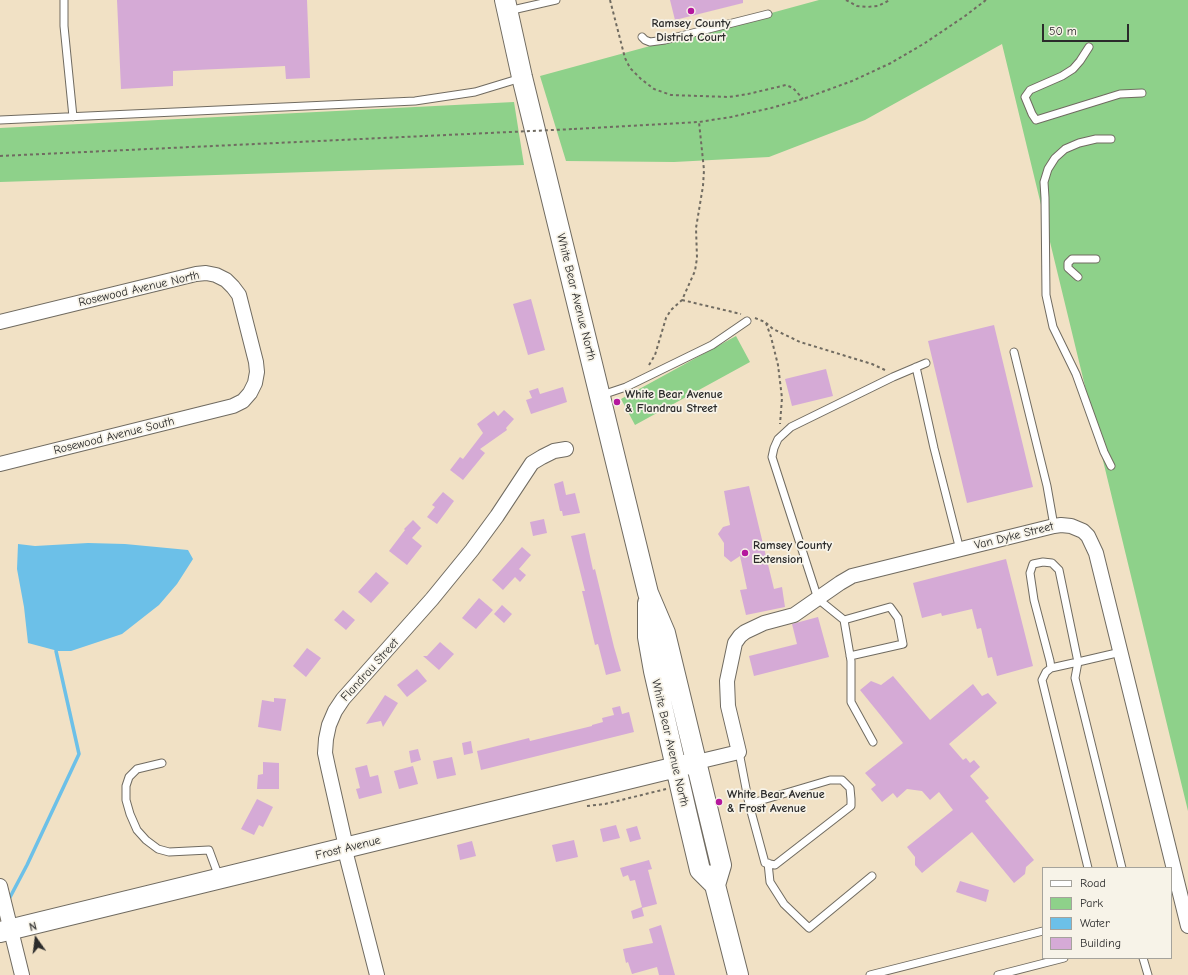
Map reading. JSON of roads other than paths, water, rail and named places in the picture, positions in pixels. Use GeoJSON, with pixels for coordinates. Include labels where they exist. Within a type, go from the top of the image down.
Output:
{"type":"FeatureCollection","features":[{"type":"Feature","properties":{"kind":"main road","name":"White Bear Avenue North"},"geometry":{"type":"LineString","coordinates":[[506,6],[648,593],[665,633],[722,865],[715,885],[700,870],[658,693],[648,637],[648,593]]}},
{"type":"Feature","properties":{"kind":"main road","name":"Frost Avenue"},"geometry":{"type":"LineString","coordinates":[[5,931],[346,849],[696,762]]}},
{"type":"Feature","properties":{"kind":"main road"},"geometry":{"type":"LineString","coordinates":[[715,885],[738,975]]}},
{"type":"Feature","properties":{"kind":"street","name":"Rosewood Avenue North"},"geometry":{"type":"LineString","coordinates":[[0,322],[196,274],[206,273],[216,275],[234,286],[239,295],[256,362],[257,372],[255,383],[250,393],[243,401],[228,408]]}},
{"type":"Feature","properties":{"kind":"street","name":"Rosewood Avenue South"},"geometry":{"type":"LineString","coordinates":[[0,464],[228,408]]}},
{"type":"Feature","properties":{"kind":"street","name":"Flandrau Street"},"geometry":{"type":"LineString","coordinates":[[376,975],[346,849],[326,753],[328,732],[335,711],[343,699],[432,599],[472,550],[497,516],[532,463],[554,451],[566,449]]}},
{"type":"Feature","properties":{"kind":"street","name":"Van Dyke Street"},"geometry":{"type":"LineString","coordinates":[[739,752],[730,712],[727,681],[737,640],[745,632],[755,627],[794,615],[852,576],[1054,526],[1066,525],[1077,528],[1083,531],[1092,543],[1096,553],[1188,926]]}},
{"type":"Feature","properties":{"kind":"street"},"geometry":{"type":"LineString","coordinates":[[696,762],[739,752]]}},
{"type":"Feature","properties":{"kind":"street"},"geometry":{"type":"LineString","coordinates":[[0,886],[5,931],[22,975]]}},
{"type":"Feature","properties":{"kind":"lane"},"geometry":{"type":"LineString","coordinates":[[64,0],[64,26],[73,117]]}},
{"type":"Feature","properties":{"kind":"lane"},"geometry":{"type":"LineString","coordinates":[[506,6],[556,0]]}},
{"type":"Feature","properties":{"kind":"lane"},"geometry":{"type":"LineString","coordinates":[[642,37],[650,42],[665,40],[768,14]]}},
{"type":"Feature","properties":{"kind":"lane"},"geometry":{"type":"LineString","coordinates":[[1089,47],[1073,69],[1062,76],[1030,90],[1025,97],[1036,120],[1120,94],[1142,93]]}},
{"type":"Feature","properties":{"kind":"lane"},"geometry":{"type":"LineString","coordinates":[[0,120],[415,101],[474,92],[522,77]]}},
{"type":"Feature","properties":{"kind":"lane"},"geometry":{"type":"LineString","coordinates":[[1111,139],[1096,139],[1079,143],[1065,149],[1055,158],[1048,169],[1044,182],[1046,294],[1053,327],[1076,374],[1104,452],[1111,466]]}},
{"type":"Feature","properties":{"kind":"lane"},"geometry":{"type":"LineString","coordinates":[[1078,277],[1068,268],[1068,262],[1072,259],[1096,259]]}},
{"type":"Feature","properties":{"kind":"lane"},"geometry":{"type":"LineString","coordinates":[[600,396],[626,387],[712,345],[750,318]]}},
{"type":"Feature","properties":{"kind":"lane"},"geometry":{"type":"LineString","coordinates":[[1014,352],[1047,486],[1054,526]]}},
{"type":"Feature","properties":{"kind":"lane"},"geometry":{"type":"LineString","coordinates":[[873,742],[851,702],[850,656],[844,620],[818,599],[772,457],[778,439],[790,427],[893,377],[926,363]]}},
{"type":"Feature","properties":{"kind":"lane"},"geometry":{"type":"LineString","coordinates":[[916,367],[934,448],[960,550]]}},
{"type":"Feature","properties":{"kind":"lane"},"geometry":{"type":"LineString","coordinates":[[1050,668],[1050,661],[1034,600],[1030,573],[1033,564],[1042,562],[1052,563],[1058,570],[1078,662],[1075,678],[1122,867]]}},
{"type":"Feature","properties":{"kind":"lane"},"geometry":{"type":"LineString","coordinates":[[844,620],[890,607],[898,618],[903,644],[850,656]]}},
{"type":"Feature","properties":{"kind":"lane"},"geometry":{"type":"LineString","coordinates":[[1088,867],[1042,680],[1050,668],[1121,652]]}},
{"type":"Feature","properties":{"kind":"lane"},"geometry":{"type":"LineString","coordinates":[[739,752],[749,804],[765,863],[768,864],[775,865],[851,806],[850,788],[842,780],[830,780],[749,804]]}},
{"type":"Feature","properties":{"kind":"lane"},"geometry":{"type":"LineString","coordinates":[[162,763],[137,769],[129,777],[126,786],[126,800],[137,830],[146,840],[158,849],[169,852],[209,850],[220,879]]}},
{"type":"Feature","properties":{"kind":"lane"},"geometry":{"type":"LineString","coordinates":[[768,864],[770,882],[784,904],[809,928],[872,876]]}},
{"type":"Feature","properties":{"kind":"lane"},"geometry":{"type":"LineString","coordinates":[[870,975],[1042,931]]}},
{"type":"Feature","properties":{"kind":"lane"},"geometry":{"type":"LineString","coordinates":[[998,975],[1060,959]]}},
{"type":"Feature","properties":{"kind":"lane"},"geometry":{"type":"LineString","coordinates":[[1143,959],[1148,975]]}},
{"type":"Feature","properties":{"kind":"water"},"geometry":{"type":"Polygon","coordinates":[[[88,543],[125,544],[188,550],[193,559],[177,584],[159,605],[122,634],[71,651],[58,651],[28,643],[24,607],[17,569],[18,544],[35,546],[88,543]]]}},
{"type":"Feature","properties":{"kind":"waterway"},"geometry":{"type":"LineString","coordinates":[[8,901],[27,865],[79,754],[56,651]]}},
{"type":"Feature","properties":{"kind":"place","name":"Ramsey County District Court"},"geometry":{"type":"Point","coordinates":[691,11]}},
{"type":"Feature","properties":{"kind":"place","name":"White Bear Avenue & Flandrau Street"},"geometry":{"type":"Point","coordinates":[617,402]}},
{"type":"Feature","properties":{"kind":"place","name":"Ramsey County Extension"},"geometry":{"type":"Point","coordinates":[745,553]}},
{"type":"Feature","properties":{"kind":"place","name":"White Bear Avenue & Frost Avenue"},"geometry":{"type":"Point","coordinates":[719,802]}}]}
